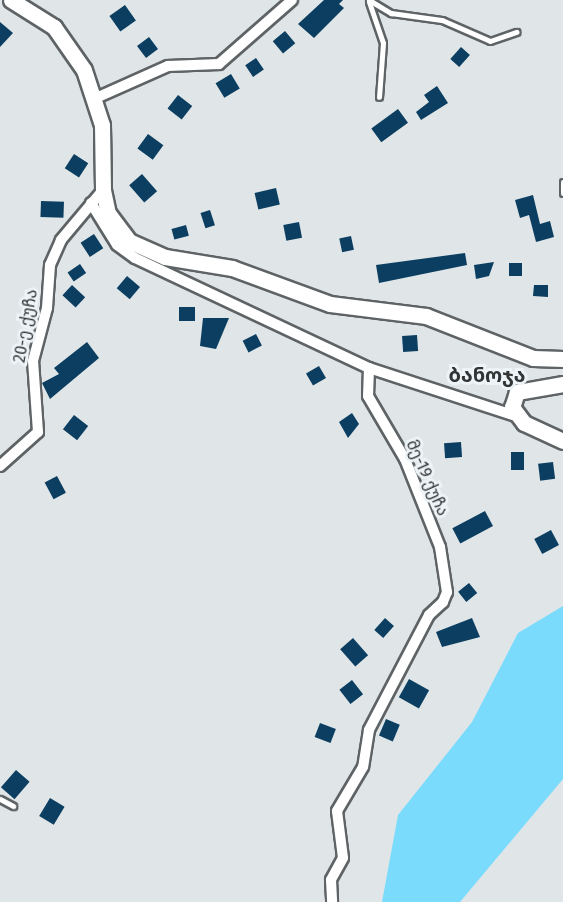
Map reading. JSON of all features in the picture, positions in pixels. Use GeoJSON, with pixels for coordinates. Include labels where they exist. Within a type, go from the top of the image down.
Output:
{"type":"FeatureCollection","features":[{"type":"Feature","properties":{"kind":"street"},"geometry":{"type":"LineString","coordinates":[[11,0],[54,27],[76,56],[96,98],[103,190],[118,229],[145,251],[232,268],[330,304],[426,316],[533,358],[563,359]]}},
{"type":"Feature","properties":{"kind":"street"},"geometry":{"type":"LineString","coordinates":[[96,98],[168,66],[219,64],[292,0]]}},
{"type":"Feature","properties":{"kind":"street","name":"20-ე ქუჩა"},"geometry":{"type":"LineString","coordinates":[[0,466],[38,432],[33,361],[47,308],[50,265],[61,240],[103,190]]}},
{"type":"Feature","properties":{"kind":"street"},"geometry":{"type":"LineString","coordinates":[[91,203],[117,245],[135,258],[369,368],[516,416],[563,441]]}},
{"type":"Feature","properties":{"kind":"street","name":"მე-19 ქუჩა"},"geometry":{"type":"LineString","coordinates":[[332,902],[331,880],[343,858],[337,811],[363,767],[369,730],[429,615],[447,592],[440,547],[405,459],[368,396],[369,368]]}},
{"type":"Feature","properties":{"kind":"street"},"geometry":{"type":"LineString","coordinates":[[516,416],[512,398],[517,392],[563,384]]}},
{"type":"Feature","properties":{"kind":"lane"},"geometry":{"type":"LineString","coordinates":[[369,0],[391,13],[442,20],[490,41],[516,32]]}},
{"type":"Feature","properties":{"kind":"lane"},"geometry":{"type":"LineString","coordinates":[[369,0],[383,43],[379,97]]}},
{"type":"Feature","properties":{"kind":"lane"},"geometry":{"type":"LineString","coordinates":[[563,182],[563,193]]}},
{"type":"Feature","properties":{"kind":"lane"},"geometry":{"type":"LineString","coordinates":[[0,799],[13,806]]}},
{"type":"Feature","properties":{"kind":"shaded area"},"geometry":{"type":"Polygon","coordinates":[[[563,606],[563,779],[460,902],[382,902],[398,815],[472,722],[518,633],[563,606]]]}},
{"type":"Feature","properties":{"kind":"building"},"geometry":{"type":"Polygon","coordinates":[[[324,0],[343,0],[339,4],[344,8],[314,38],[298,24],[324,0]]]}},
{"type":"Feature","properties":{"kind":"building"},"geometry":{"type":"Polygon","coordinates":[[[125,5],[136,21],[120,31],[109,16],[125,5]]]}},
{"type":"Feature","properties":{"kind":"building"},"geometry":{"type":"Polygon","coordinates":[[[0,22],[13,33],[0,47],[0,22]]]}},
{"type":"Feature","properties":{"kind":"building"},"geometry":{"type":"Polygon","coordinates":[[[285,31],[295,43],[283,54],[273,41],[285,31]]]}},
{"type":"Feature","properties":{"kind":"building"},"geometry":{"type":"Polygon","coordinates":[[[149,37],[158,49],[146,58],[137,46],[149,37]]]}},
{"type":"Feature","properties":{"kind":"building"},"geometry":{"type":"Polygon","coordinates":[[[461,47],[470,55],[459,67],[450,59],[461,47]]]}},
{"type":"Feature","properties":{"kind":"building"},"geometry":{"type":"Polygon","coordinates":[[[256,58],[264,70],[253,77],[245,65],[256,58]]]}},
{"type":"Feature","properties":{"kind":"building"},"geometry":{"type":"Polygon","coordinates":[[[231,74],[240,89],[224,98],[216,83],[231,74]]]}},
{"type":"Feature","properties":{"kind":"building"},"geometry":{"type":"Polygon","coordinates":[[[437,86],[448,103],[421,120],[416,112],[429,102],[424,95],[437,86]]]}},
{"type":"Feature","properties":{"kind":"building"},"geometry":{"type":"Polygon","coordinates":[[[178,95],[192,106],[182,119],[168,108],[178,95]]]}},
{"type":"Feature","properties":{"kind":"building"},"geometry":{"type":"Polygon","coordinates":[[[398,109],[408,123],[381,142],[371,128],[398,109]]]}},
{"type":"Feature","properties":{"kind":"building"},"geometry":{"type":"Polygon","coordinates":[[[148,134],[163,145],[153,160],[137,149],[148,134]]]}},
{"type":"Feature","properties":{"kind":"building"},"geometry":{"type":"Polygon","coordinates":[[[74,154],[88,163],[79,178],[65,168],[74,154]]]}},
{"type":"Feature","properties":{"kind":"building"},"geometry":{"type":"Polygon","coordinates":[[[142,174],[157,191],[144,203],[129,185],[142,174]]]}},
{"type":"Feature","properties":{"kind":"building"},"geometry":{"type":"Polygon","coordinates":[[[276,188],[280,205],[258,210],[255,193],[276,188]]]}},
{"type":"Feature","properties":{"kind":"building"},"geometry":{"type":"Polygon","coordinates":[[[533,195],[540,224],[550,221],[554,237],[536,242],[529,215],[520,218],[515,200],[533,195]]]}},
{"type":"Feature","properties":{"kind":"building"},"geometry":{"type":"Polygon","coordinates":[[[41,201],[64,202],[63,218],[40,217],[41,201]]]}},
{"type":"Feature","properties":{"kind":"building"},"geometry":{"type":"Polygon","coordinates":[[[210,210],[215,225],[205,228],[200,213],[210,210]]]}},
{"type":"Feature","properties":{"kind":"building"},"geometry":{"type":"Polygon","coordinates":[[[299,222],[302,238],[286,241],[283,225],[299,222]]]}},
{"type":"Feature","properties":{"kind":"building"},"geometry":{"type":"Polygon","coordinates":[[[186,225],[189,236],[174,240],[172,229],[186,225]]]}},
{"type":"Feature","properties":{"kind":"building"},"geometry":{"type":"Polygon","coordinates":[[[94,234],[103,248],[90,257],[81,243],[94,234]]]}},
{"type":"Feature","properties":{"kind":"building"},"geometry":{"type":"Polygon","coordinates":[[[351,236],[354,250],[342,252],[339,238],[351,236]]]}},
{"type":"Feature","properties":{"kind":"building"},"geometry":{"type":"Polygon","coordinates":[[[465,253],[467,265],[379,283],[376,265],[465,253]]]}},
{"type":"Feature","properties":{"kind":"building"},"geometry":{"type":"Polygon","coordinates":[[[494,262],[489,276],[476,279],[474,265],[494,262]]]}},
{"type":"Feature","properties":{"kind":"building"},"geometry":{"type":"Polygon","coordinates":[[[509,263],[522,263],[522,276],[509,276],[509,263]]]}},
{"type":"Feature","properties":{"kind":"building"},"geometry":{"type":"Polygon","coordinates":[[[80,264],[86,273],[74,282],[68,272],[80,264]]]}},
{"type":"Feature","properties":{"kind":"building"},"geometry":{"type":"Polygon","coordinates":[[[127,276],[140,287],[130,299],[117,288],[127,276]]]}},
{"type":"Feature","properties":{"kind":"building"},"geometry":{"type":"Polygon","coordinates":[[[72,285],[85,297],[76,308],[62,295],[72,285]]]}},
{"type":"Feature","properties":{"kind":"building"},"geometry":{"type":"Polygon","coordinates":[[[534,285],[548,285],[548,297],[533,296],[534,285]]]}},
{"type":"Feature","properties":{"kind":"building"},"geometry":{"type":"Polygon","coordinates":[[[179,307],[195,307],[195,321],[179,321],[179,307]]]}},
{"type":"Feature","properties":{"kind":"building"},"geometry":{"type":"Polygon","coordinates":[[[203,318],[229,318],[216,349],[200,346],[203,318]]]}},
{"type":"Feature","properties":{"kind":"building"},"geometry":{"type":"Polygon","coordinates":[[[256,334],[262,346],[249,352],[243,341],[256,334]]]}},
{"type":"Feature","properties":{"kind":"building"},"geometry":{"type":"Polygon","coordinates":[[[417,335],[418,351],[403,352],[402,336],[417,335]]]}},
{"type":"Feature","properties":{"kind":"building"},"geometry":{"type":"Polygon","coordinates":[[[87,342],[99,358],[50,399],[42,383],[59,374],[54,368],[87,342]]]}},
{"type":"Feature","properties":{"kind":"building"},"geometry":{"type":"Polygon","coordinates":[[[319,366],[326,378],[313,386],[306,374],[319,366]]]}},
{"type":"Feature","properties":{"kind":"building"},"geometry":{"type":"Polygon","coordinates":[[[352,413],[359,424],[348,438],[339,422],[352,413]]]}},
{"type":"Feature","properties":{"kind":"building"},"geometry":{"type":"Polygon","coordinates":[[[74,415],[88,426],[77,440],[63,429],[74,415]]]}},
{"type":"Feature","properties":{"kind":"building"},"geometry":{"type":"Polygon","coordinates":[[[461,442],[462,457],[445,458],[444,443],[461,442]]]}},
{"type":"Feature","properties":{"kind":"building"},"geometry":{"type":"Polygon","coordinates":[[[511,452],[524,452],[524,470],[511,470],[511,452]]]}},
{"type":"Feature","properties":{"kind":"building"},"geometry":{"type":"Polygon","coordinates":[[[553,462],[555,479],[540,481],[538,464],[553,462]]]}},
{"type":"Feature","properties":{"kind":"building"},"geometry":{"type":"Polygon","coordinates":[[[57,476],[66,493],[54,499],[45,483],[57,476]]]}},
{"type":"Feature","properties":{"kind":"building"},"geometry":{"type":"Polygon","coordinates":[[[485,511],[493,526],[460,543],[452,528],[485,511]]]}},
{"type":"Feature","properties":{"kind":"building"},"geometry":{"type":"Polygon","coordinates":[[[551,530],[559,545],[542,554],[534,539],[551,530]]]}},
{"type":"Feature","properties":{"kind":"building"},"geometry":{"type":"Polygon","coordinates":[[[469,583],[477,593],[466,602],[458,592],[469,583]]]}},
{"type":"Feature","properties":{"kind":"building"},"geometry":{"type":"Polygon","coordinates":[[[385,618],[394,626],[383,638],[374,630],[385,618]]]}},
{"type":"Feature","properties":{"kind":"building"},"geometry":{"type":"Polygon","coordinates":[[[472,618],[480,637],[442,647],[436,632],[472,618]]]}},
{"type":"Feature","properties":{"kind":"building"},"geometry":{"type":"Polygon","coordinates":[[[353,638],[368,655],[355,667],[340,649],[353,638]]]}},
{"type":"Feature","properties":{"kind":"building"},"geometry":{"type":"Polygon","coordinates":[[[409,679],[429,690],[419,709],[399,697],[409,679]]]}},
{"type":"Feature","properties":{"kind":"building"},"geometry":{"type":"Polygon","coordinates":[[[352,680],[363,694],[350,704],[339,690],[352,680]]]}},
{"type":"Feature","properties":{"kind":"building"},"geometry":{"type":"Polygon","coordinates":[[[386,719],[400,725],[393,741],[379,736],[386,719]]]}},
{"type":"Feature","properties":{"kind":"building"},"geometry":{"type":"Polygon","coordinates":[[[320,723],[336,729],[330,743],[315,737],[320,723]]]}},
{"type":"Feature","properties":{"kind":"building"},"geometry":{"type":"Polygon","coordinates":[[[16,770],[30,782],[14,799],[1,787],[16,770]]]}},
{"type":"Feature","properties":{"kind":"building"},"geometry":{"type":"Polygon","coordinates":[[[50,798],[65,807],[54,825],[39,816],[50,798]]]}},
{"type":"Feature","properties":{"kind":"district","name":"ბანოჯა"},"geometry":{"type":"Point","coordinates":[487,375]}}]}
